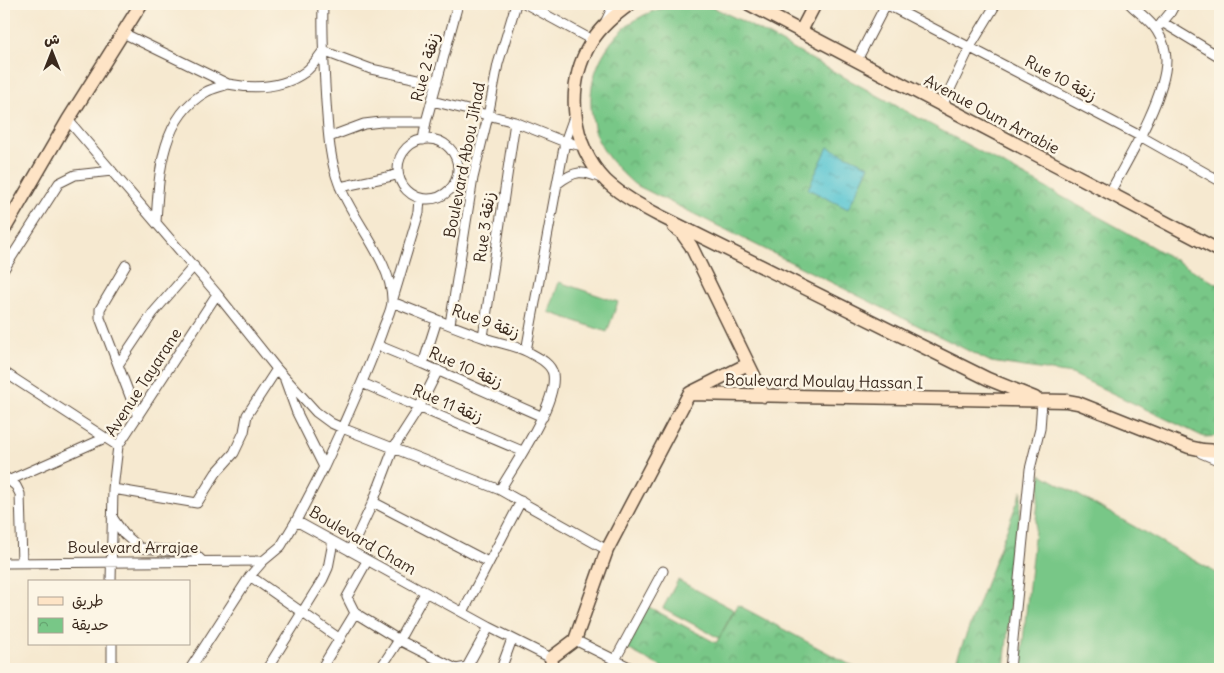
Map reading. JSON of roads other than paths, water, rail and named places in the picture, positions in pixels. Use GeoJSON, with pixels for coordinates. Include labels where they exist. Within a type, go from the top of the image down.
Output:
{"type":"FeatureCollection","features":[{"type":"Feature","properties":{"kind":"street"},"geometry":{"type":"LineString","coordinates":[[4,230],[68,120],[140,4]]}},
{"type":"Feature","properties":{"kind":"street"},"geometry":{"type":"LineString","coordinates":[[323,4],[329,137],[335,172],[353,214],[377,252],[390,285],[392,302]]}},
{"type":"Feature","properties":{"kind":"street","name":"Rue 2 زنقة"},"geometry":{"type":"LineString","coordinates":[[423,140],[436,83],[458,4]]}},
{"type":"Feature","properties":{"kind":"street","name":"Boulevard Abou Jihad"},"geometry":{"type":"LineString","coordinates":[[450,324],[473,178],[498,64],[516,4]]}},
{"type":"Feature","properties":{"kind":"street"},"geometry":{"type":"LineString","coordinates":[[526,4],[591,42]]}},
{"type":"Feature","properties":{"kind":"street"},"geometry":{"type":"LineString","coordinates":[[602,28],[614,4]]}},
{"type":"Feature","properties":{"kind":"street"},"geometry":{"type":"LineString","coordinates":[[630,4],[616,14],[591,42],[582,60],[574,96],[575,114],[583,146],[594,166],[605,180],[619,192],[660,216],[988,379],[1042,401],[1040,429],[1030,469],[1010,669]]}},
{"type":"Feature","properties":{"kind":"street","name":"Avenue Oum Arrabie"},"geometry":{"type":"LineString","coordinates":[[749,4],[1109,194],[1219,247]]}},
{"type":"Feature","properties":{"kind":"street"},"geometry":{"type":"LineString","coordinates":[[801,31],[815,4]]}},
{"type":"Feature","properties":{"kind":"street"},"geometry":{"type":"LineString","coordinates":[[857,60],[886,4]]}},
{"type":"Feature","properties":{"kind":"street","name":"Rue 10 زنقة"},"geometry":{"type":"LineString","coordinates":[[886,4],[1140,136],[1220,181]]}},
{"type":"Feature","properties":{"kind":"street"},"geometry":{"type":"LineString","coordinates":[[942,106],[970,47],[996,4]]}},
{"type":"Feature","properties":{"kind":"street"},"geometry":{"type":"LineString","coordinates":[[1130,4],[1160,26],[1220,57]]}},
{"type":"Feature","properties":{"kind":"street"},"geometry":{"type":"LineString","coordinates":[[1109,194],[1140,136],[1164,79],[1166,60],[1160,26],[1175,4]]}},
{"type":"Feature","properties":{"kind":"street"},"geometry":{"type":"LineString","coordinates":[[123,33],[228,84],[245,87],[265,87],[290,80],[305,71],[324,51]]}},
{"type":"Feature","properties":{"kind":"street"},"geometry":{"type":"LineString","coordinates":[[324,51],[371,69],[436,83]]}},
{"type":"Feature","properties":{"kind":"street"},"geometry":{"type":"LineString","coordinates":[[156,222],[159,178],[165,144],[178,120],[191,104],[207,92],[228,84]]}},
{"type":"Feature","properties":{"kind":"street"},"geometry":{"type":"LineString","coordinates":[[432,101],[515,122],[565,142],[583,146]]}},
{"type":"Feature","properties":{"kind":"street"},"geometry":{"type":"LineString","coordinates":[[526,351],[565,142],[575,114]]}},
{"type":"Feature","properties":{"kind":"street"},"geometry":{"type":"LineString","coordinates":[[68,120],[194,266],[280,372],[316,412],[331,423],[342,428],[500,490],[607,550]]}},
{"type":"Feature","properties":{"kind":"street"},"geometry":{"type":"LineString","coordinates":[[329,137],[364,124],[426,122]]}},
{"type":"Feature","properties":{"kind":"street","name":"Rue 3 زنقة"},"geometry":{"type":"LineString","coordinates":[[483,337],[515,122]]}},
{"type":"Feature","properties":{"kind":"street"},"geometry":{"type":"LineString","coordinates":[[431,139],[447,146],[456,159],[457,176],[454,185],[439,197],[430,199],[420,198],[405,189],[400,182],[398,173],[401,155],[414,142],[423,140],[431,139]]}},
{"type":"Feature","properties":{"kind":"street"},"geometry":{"type":"LineString","coordinates":[[4,269],[59,183],[75,175],[112,171]]}},
{"type":"Feature","properties":{"kind":"street"},"geometry":{"type":"LineString","coordinates":[[557,184],[568,175],[578,172],[589,173],[605,180]]}},
{"type":"Feature","properties":{"kind":"street"},"geometry":{"type":"LineString","coordinates":[[340,186],[392,176],[398,173]]}},
{"type":"Feature","properties":{"kind":"street"},"geometry":{"type":"LineString","coordinates":[[457,176],[473,178]]}},
{"type":"Feature","properties":{"kind":"street","name":"Boulevard Cham"},"geometry":{"type":"LineString","coordinates":[[420,198],[419,212],[377,345],[342,428],[296,521],[425,593],[512,638],[552,664]]}},
{"type":"Feature","properties":{"kind":"street"},"geometry":{"type":"LineString","coordinates":[[660,216],[681,232],[691,246],[764,396]]}},
{"type":"Feature","properties":{"kind":"street"},"geometry":{"type":"LineString","coordinates":[[126,265],[100,310],[100,318],[138,417]]}},
{"type":"Feature","properties":{"kind":"street"},"geometry":{"type":"LineString","coordinates":[[118,365],[153,313],[194,266]]}},
{"type":"Feature","properties":{"kind":"street","name":"Avenue Tayarane"},"geometry":{"type":"LineString","coordinates":[[111,580],[113,489],[118,446],[217,294]]}},
{"type":"Feature","properties":{"kind":"street","name":"Rue 9 زنقة"},"geometry":{"type":"LineString","coordinates":[[392,302],[483,337],[526,351],[545,362],[551,368],[553,385],[542,417]]}},
{"type":"Feature","properties":{"kind":"street"},"geometry":{"type":"LineString","coordinates":[[423,364],[437,320]]}},
{"type":"Feature","properties":{"kind":"street","name":"Rue 10 زنقة"},"geometry":{"type":"LineString","coordinates":[[377,345],[542,417]]}},
{"type":"Feature","properties":{"kind":"street"},"geometry":{"type":"LineString","coordinates":[[552,664],[575,640],[607,550],[689,394],[748,364]]}},
{"type":"Feature","properties":{"kind":"street"},"geometry":{"type":"LineString","coordinates":[[350,551],[373,502],[394,447],[419,408],[438,370]]}},
{"type":"Feature","properties":{"kind":"street"},"geometry":{"type":"LineString","coordinates":[[4,372],[118,446]]}},
{"type":"Feature","properties":{"kind":"street"},"geometry":{"type":"LineString","coordinates":[[280,372],[297,413],[324,467]]}},
{"type":"Feature","properties":{"kind":"street"},"geometry":{"type":"LineString","coordinates":[[113,489],[197,503],[216,474],[234,453],[244,432],[247,416],[280,372]]}},
{"type":"Feature","properties":{"kind":"street","name":"Rue 11 زنقة"},"geometry":{"type":"LineString","coordinates":[[362,383],[522,451]]}},
{"type":"Feature","properties":{"kind":"street","name":"Boulevard Moulay Hassan I"},"geometry":{"type":"LineString","coordinates":[[689,394],[1067,401],[1078,403],[1176,442],[1203,450],[1220,450]]}},
{"type":"Feature","properties":{"kind":"street"},"geometry":{"type":"LineString","coordinates":[[500,490],[542,417]]}},
{"type":"Feature","properties":{"kind":"street"},"geometry":{"type":"LineString","coordinates":[[22,563],[20,494],[16,486],[7,478],[105,438]]}},
{"type":"Feature","properties":{"kind":"street"},"geometry":{"type":"LineString","coordinates":[[1176,442],[1220,461]]}},
{"type":"Feature","properties":{"kind":"street"},"geometry":{"type":"LineString","coordinates":[[463,612],[520,501]]}},
{"type":"Feature","properties":{"kind":"street"},"geometry":{"type":"LineString","coordinates":[[373,502],[488,562]]}},
{"type":"Feature","properties":{"kind":"street"},"geometry":{"type":"LineString","coordinates":[[112,517],[128,538],[140,548],[193,552],[202,561]]}},
{"type":"Feature","properties":{"kind":"street"},"geometry":{"type":"LineString","coordinates":[[190,669],[250,576],[263,561],[281,546],[296,521]]}},
{"type":"Feature","properties":{"kind":"street"},"geometry":{"type":"LineString","coordinates":[[267,669],[323,579],[328,568],[333,542]]}},
{"type":"Feature","properties":{"kind":"street","name":"Boulevard Arrajae"},"geometry":{"type":"LineString","coordinates":[[4,563],[263,561]]}},
{"type":"Feature","properties":{"kind":"street"},"geometry":{"type":"LineString","coordinates":[[367,561],[347,597],[355,613],[428,656],[456,669],[467,667],[489,627]]}},
{"type":"Feature","properties":{"kind":"street"},"geometry":{"type":"LineString","coordinates":[[616,665],[663,571]]}},
{"type":"Feature","properties":{"kind":"street"},"geometry":{"type":"LineString","coordinates":[[250,576],[340,640]]}},
{"type":"Feature","properties":{"kind":"street"},"geometry":{"type":"LineString","coordinates":[[380,669],[400,640],[425,593]]}},
{"type":"Feature","properties":{"kind":"street"},"geometry":{"type":"LineString","coordinates":[[322,669],[355,613]]}},
{"type":"Feature","properties":{"kind":"street"},"geometry":{"type":"LineString","coordinates":[[501,669],[512,638]]}},
{"type":"Feature","properties":{"kind":"street"},"geometry":{"type":"LineString","coordinates":[[575,640],[616,665],[633,669]]}},
{"type":"Feature","properties":{"kind":"street"},"geometry":{"type":"LineString","coordinates":[[112,646],[112,669]]}},
{"type":"Feature","properties":{"kind":"water"},"geometry":{"type":"Polygon","coordinates":[[[828,147],[869,166],[848,209],[808,189],[828,147]]]}}]}
